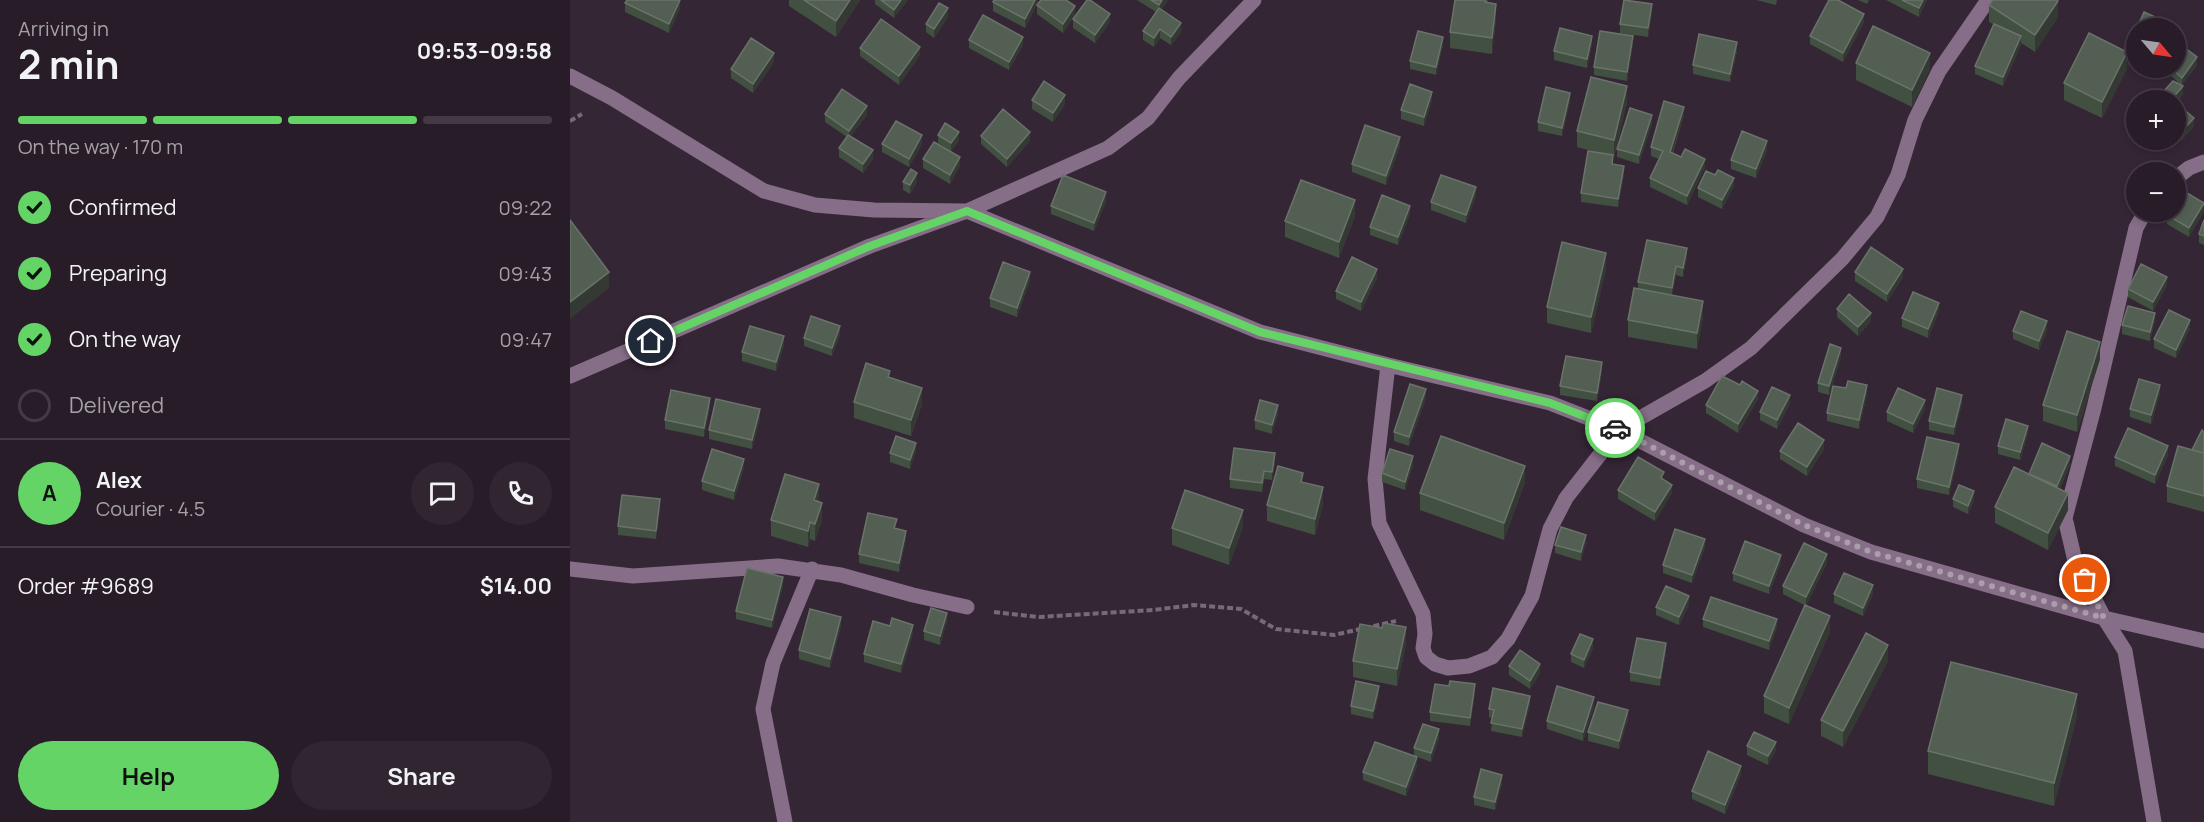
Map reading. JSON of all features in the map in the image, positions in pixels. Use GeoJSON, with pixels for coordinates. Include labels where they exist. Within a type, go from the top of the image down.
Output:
{"type":"FeatureCollection","features":[{"type":"Feature","properties":{"kind":"street"},"geometry":{"type":"LineString","coordinates":[[570,376],[870,246],[967,211],[1108,148],[1148,117],[1179,78],[1254,0]]}},
{"type":"Feature","properties":{"kind":"street"},"geometry":{"type":"LineString","coordinates":[[1388,365],[1375,479],[1379,523],[1423,614],[1425,634],[1423,648],[1426,657],[1435,664],[1448,669],[1470,666],[1492,657],[1508,639],[1532,596],[1550,529],[1566,498],[1619,430],[1705,381],[1751,348],[1842,259],[1877,217],[1898,175],[1915,120],[1939,71],[1988,0]]}},
{"type":"Feature","properties":{"kind":"street"},"geometry":{"type":"LineString","coordinates":[[570,76],[612,98],[764,191],[815,205],[874,210],[967,211],[1260,332],[1550,403],[1619,430],[1804,525],[1871,552],[2104,618],[2204,641]]}},
{"type":"Feature","properties":{"kind":"street"},"geometry":{"type":"LineString","coordinates":[[2186,170],[2204,162]]}},
{"type":"Feature","properties":{"kind":"street"},"geometry":{"type":"LineString","coordinates":[[2139,222],[2136,228],[2094,408],[2065,518],[2075,561],[2104,618],[2125,651],[2154,822]]}},
{"type":"Feature","properties":{"kind":"street"},"geometry":{"type":"LineString","coordinates":[[570,569],[633,576],[778,566],[812,570],[968,607]]}},
{"type":"Feature","properties":{"kind":"street"},"geometry":{"type":"LineString","coordinates":[[785,822],[763,709],[773,663],[812,570]]}},
{"type":"Feature","properties":{"kind":"path"},"geometry":{"type":"LineString","coordinates":[[968,607],[1004,614],[1039,616],[1153,610],[1194,605],[1241,609],[1276,629],[1334,635],[1423,614]]}},
{"type":"Feature","properties":{"kind":"building"},"geometry":{"type":"Polygon","coordinates":[[[627,0],[680,0],[669,24],[625,3],[627,0]]]}},
{"type":"Feature","properties":{"kind":"building"},"geometry":{"type":"Polygon","coordinates":[[[804,0],[850,0],[836,21],[804,0]]]}},
{"type":"Feature","properties":{"kind":"building"},"geometry":{"type":"Polygon","coordinates":[[[881,0],[901,0],[894,10],[881,0]]]}},
{"type":"Feature","properties":{"kind":"building"},"geometry":{"type":"Polygon","coordinates":[[[994,0],[1035,0],[1025,19],[993,2],[994,0]]]}},
{"type":"Feature","properties":{"kind":"building"},"geometry":{"type":"Polygon","coordinates":[[[1041,0],[1066,0],[1075,6],[1063,24],[1037,5],[1041,0]]]}},
{"type":"Feature","properties":{"kind":"building"},"geometry":{"type":"Polygon","coordinates":[[[1087,0],[1110,14],[1095,35],[1073,19],[1087,0]]]}},
{"type":"Feature","properties":{"kind":"building"},"geometry":{"type":"Polygon","coordinates":[[[1151,0],[1162,0],[1159,5],[1151,0]]]}},
{"type":"Feature","properties":{"kind":"building"},"geometry":{"type":"Polygon","coordinates":[[[1455,0],[1486,0],[1485,2],[1496,4],[1492,38],[1450,32],[1455,0]]]}},
{"type":"Feature","properties":{"kind":"building"},"geometry":{"type":"Polygon","coordinates":[[[1624,0],[1652,4],[1648,28],[1620,24],[1624,0]]]}},
{"type":"Feature","properties":{"kind":"building"},"geometry":{"type":"Polygon","coordinates":[[[1829,0],[1838,0],[1864,14],[1843,53],[1810,36],[1829,0]]]}},
{"type":"Feature","properties":{"kind":"building"},"geometry":{"type":"Polygon","coordinates":[[[1902,0],[1923,0],[1919,8],[1902,0]]]}},
{"type":"Feature","properties":{"kind":"building"},"geometry":{"type":"Polygon","coordinates":[[[1993,0],[2058,1],[2035,35],[1989,5],[1993,0]]]}},
{"type":"Feature","properties":{"kind":"building"},"geometry":{"type":"Polygon","coordinates":[[[939,3],[948,8],[934,29],[926,24],[939,3]]]}},
{"type":"Feature","properties":{"kind":"building"},"geometry":{"type":"Polygon","coordinates":[[[1159,8],[1181,23],[1171,37],[1160,29],[1154,38],[1143,31],[1159,8]]]}},
{"type":"Feature","properties":{"kind":"building"},"geometry":{"type":"Polygon","coordinates":[[[2144,12],[2158,18],[2141,18],[2144,12]]]}},
{"type":"Feature","properties":{"kind":"building"},"geometry":{"type":"Polygon","coordinates":[[[983,15],[1023,37],[1009,62],[969,40],[983,15]]]}},
{"type":"Feature","properties":{"kind":"building"},"geometry":{"type":"Polygon","coordinates":[[[881,19],[920,47],[899,76],[860,48],[881,19]]]}},
{"type":"Feature","properties":{"kind":"building"},"geometry":{"type":"Polygon","coordinates":[[[1994,24],[2021,36],[2003,77],[1975,66],[1994,24]]]}},
{"type":"Feature","properties":{"kind":"building"},"geometry":{"type":"Polygon","coordinates":[[[1873,26],[1930,53],[1912,90],[1856,63],[1873,26]]]}},
{"type":"Feature","properties":{"kind":"building"},"geometry":{"type":"Polygon","coordinates":[[[1560,28],[1592,36],[1587,59],[1554,51],[1560,28]]]}},
{"type":"Feature","properties":{"kind":"building"},"geometry":{"type":"Polygon","coordinates":[[[1418,31],[1443,37],[1436,67],[1410,61],[1418,31]]]}},
{"type":"Feature","properties":{"kind":"building"},"geometry":{"type":"Polygon","coordinates":[[[1600,31],[1633,36],[1627,72],[1594,67],[1600,31]]]}},
{"type":"Feature","properties":{"kind":"building"},"geometry":{"type":"Polygon","coordinates":[[[2089,33],[2126,52],[2102,102],[2064,83],[2089,33]]]}},
{"type":"Feature","properties":{"kind":"building"},"geometry":{"type":"Polygon","coordinates":[[[1699,34],[1737,42],[1730,74],[1693,65],[1699,34]]]}},
{"type":"Feature","properties":{"kind":"building"},"geometry":{"type":"Polygon","coordinates":[[[751,38],[774,53],[753,84],[731,69],[751,38]]]}},
{"type":"Feature","properties":{"kind":"building"},"geometry":{"type":"Polygon","coordinates":[[[2186,49],[2197,57],[2186,72],[2186,49]]]}},
{"type":"Feature","properties":{"kind":"building"},"geometry":{"type":"Polygon","coordinates":[[[1591,77],[1627,86],[1614,140],[1577,131],[1591,77]]]}},
{"type":"Feature","properties":{"kind":"building"},"geometry":{"type":"Polygon","coordinates":[[[1044,81],[1065,95],[1053,113],[1032,100],[1044,81]]]}},
{"type":"Feature","properties":{"kind":"building"},"geometry":{"type":"Polygon","coordinates":[[[2173,81],[2183,86],[2180,90],[2165,90],[2173,81]]]}},
{"type":"Feature","properties":{"kind":"building"},"geometry":{"type":"Polygon","coordinates":[[[1410,84],[1432,92],[1424,117],[1401,110],[1410,84]]]}},
{"type":"Feature","properties":{"kind":"building"},"geometry":{"type":"Polygon","coordinates":[[[1546,87],[1570,93],[1562,128],[1538,122],[1546,87]]]}},
{"type":"Feature","properties":{"kind":"building"},"geometry":{"type":"Polygon","coordinates":[[[842,89],[867,106],[849,131],[825,114],[842,89]]]}},
{"type":"Feature","properties":{"kind":"building"},"geometry":{"type":"Polygon","coordinates":[[[1664,101],[1684,107],[1670,152],[1681,157],[1685,149],[1705,159],[1687,196],[1650,178],[1663,151],[1651,147],[1664,101]]]}},
{"type":"Feature","properties":{"kind":"building"},"geometry":{"type":"Polygon","coordinates":[[[1630,108],[1652,115],[1639,155],[1617,149],[1630,108]]]}},
{"type":"Feature","properties":{"kind":"building"},"geometry":{"type":"Polygon","coordinates":[[[1003,109],[1030,132],[1007,159],[981,136],[1003,109]]]}},
{"type":"Feature","properties":{"kind":"building"},"geometry":{"type":"Polygon","coordinates":[[[2186,111],[2194,118],[2186,127],[2186,111]]]}},
{"type":"Feature","properties":{"kind":"building"},"geometry":{"type":"Polygon","coordinates":[[[896,121],[922,135],[909,159],[882,144],[896,121]]]}},
{"type":"Feature","properties":{"kind":"building"},"geometry":{"type":"Polygon","coordinates":[[[945,123],[959,132],[951,143],[938,135],[945,123]]]}},
{"type":"Feature","properties":{"kind":"building"},"geometry":{"type":"Polygon","coordinates":[[[1365,125],[1400,137],[1386,176],[1352,164],[1365,125]]]}},
{"type":"Feature","properties":{"kind":"building"},"geometry":{"type":"Polygon","coordinates":[[[1742,131],[1767,141],[1756,169],[1731,160],[1742,131]]]}},
{"type":"Feature","properties":{"kind":"building"},"geometry":{"type":"Polygon","coordinates":[[[848,135],[873,150],[863,164],[839,148],[848,135]]]}},
{"type":"Feature","properties":{"kind":"building"},"geometry":{"type":"Polygon","coordinates":[[[934,142],[960,157],[950,175],[923,159],[934,142]]]}},
{"type":"Feature","properties":{"kind":"building"},"geometry":{"type":"Polygon","coordinates":[[[1588,151],[1613,155],[1612,164],[1624,166],[1618,199],[1581,193],[1588,151]]]}},
{"type":"Feature","properties":{"kind":"building"},"geometry":{"type":"Polygon","coordinates":[[[911,169],[917,173],[910,185],[903,182],[911,169]]]}},
{"type":"Feature","properties":{"kind":"building"},"geometry":{"type":"Polygon","coordinates":[[[1718,170],[1734,178],[1722,200],[1698,188],[1706,171],[1715,175],[1718,170]]]}},
{"type":"Feature","properties":{"kind":"building"},"geometry":{"type":"Polygon","coordinates":[[[1063,175],[1106,192],[1094,223],[1051,206],[1063,175]]]}},
{"type":"Feature","properties":{"kind":"building"},"geometry":{"type":"Polygon","coordinates":[[[1441,175],[1476,187],[1466,215],[1431,202],[1441,175]]]}},
{"type":"Feature","properties":{"kind":"building"},"geometry":{"type":"Polygon","coordinates":[[[1301,180],[1355,200],[1339,242],[1285,221],[1301,180]]]}},
{"type":"Feature","properties":{"kind":"building"},"geometry":{"type":"Polygon","coordinates":[[[2186,192],[2204,203],[2189,228],[2179,222],[2186,222],[2186,192]]]}},
{"type":"Feature","properties":{"kind":"building"},"geometry":{"type":"Polygon","coordinates":[[[1382,195],[1410,206],[1398,237],[1370,227],[1382,195]]]}},
{"type":"Feature","properties":{"kind":"building"},"geometry":{"type":"Polygon","coordinates":[[[570,220],[609,272],[570,302],[570,220]]]}},
{"type":"Feature","properties":{"kind":"building"},"geometry":{"type":"Polygon","coordinates":[[[2204,220],[2204,236],[2199,234],[2204,220]]]}},
{"type":"Feature","properties":{"kind":"building"},"geometry":{"type":"Polygon","coordinates":[[[1647,240],[1687,248],[1683,268],[1676,266],[1672,288],[1638,282],[1647,240]]]}},
{"type":"Feature","properties":{"kind":"building"},"geometry":{"type":"Polygon","coordinates":[[[1562,242],[1606,253],[1591,317],[1547,307],[1562,242]]]}},
{"type":"Feature","properties":{"kind":"building"},"geometry":{"type":"Polygon","coordinates":[[[1871,247],[1903,269],[1887,294],[1855,272],[1871,247]]]}},
{"type":"Feature","properties":{"kind":"building"},"geometry":{"type":"Polygon","coordinates":[[[1352,257],[1377,269],[1361,302],[1336,291],[1352,257]]]}},
{"type":"Feature","properties":{"kind":"building"},"geometry":{"type":"Polygon","coordinates":[[[1003,262],[1030,272],[1017,308],[990,298],[1003,262]]]}},
{"type":"Feature","properties":{"kind":"building"},"geometry":{"type":"Polygon","coordinates":[[[2141,264],[2167,277],[2153,302],[2128,289],[2141,264]]]}},
{"type":"Feature","properties":{"kind":"building"},"geometry":{"type":"Polygon","coordinates":[[[1634,288],[1703,301],[1697,333],[1628,320],[1634,288]]]}},
{"type":"Feature","properties":{"kind":"building"},"geometry":{"type":"Polygon","coordinates":[[[1913,292],[1939,303],[1928,329],[1902,318],[1913,292]]]}},
{"type":"Feature","properties":{"kind":"building"},"geometry":{"type":"Polygon","coordinates":[[[1849,294],[1871,313],[1858,327],[1837,309],[1849,294]]]}},
{"type":"Feature","properties":{"kind":"building"},"geometry":{"type":"Polygon","coordinates":[[[2128,306],[2155,313],[2150,332],[2122,325],[2128,306]]]}},
{"type":"Feature","properties":{"kind":"building"},"geometry":{"type":"Polygon","coordinates":[[[2169,310],[2190,320],[2176,350],[2154,339],[2169,310]]]}},
{"type":"Feature","properties":{"kind":"building"},"geometry":{"type":"Polygon","coordinates":[[[2021,311],[2047,321],[2039,341],[2013,331],[2021,311]]]}},
{"type":"Feature","properties":{"kind":"building"},"geometry":{"type":"Polygon","coordinates":[[[811,316],[840,326],[832,348],[804,338],[811,316]]]}},
{"type":"Feature","properties":{"kind":"building"},"geometry":{"type":"Polygon","coordinates":[[[750,326],[784,336],[776,362],[742,352],[750,326]]]}},
{"type":"Feature","properties":{"kind":"building"},"geometry":{"type":"Polygon","coordinates":[[[2067,331],[2100,342],[2077,415],[2043,405],[2067,331]]]}},
{"type":"Feature","properties":{"kind":"building"},"geometry":{"type":"Polygon","coordinates":[[[1830,344],[1841,348],[1829,386],[1818,383],[1830,344]]]}},
{"type":"Feature","properties":{"kind":"building"},"geometry":{"type":"Polygon","coordinates":[[[1566,356],[1602,362],[1597,393],[1560,386],[1566,356]]]}},
{"type":"Feature","properties":{"kind":"building"},"geometry":{"type":"Polygon","coordinates":[[[866,363],[890,371],[888,377],[922,388],[911,420],[854,402],[866,363]]]}},
{"type":"Feature","properties":{"kind":"building"},"geometry":{"type":"Polygon","coordinates":[[[1722,376],[1740,385],[1742,381],[1758,391],[1738,424],[1706,405],[1722,376]]]}},
{"type":"Feature","properties":{"kind":"building"},"geometry":{"type":"Polygon","coordinates":[[[2139,379],[2160,385],[2151,415],[2130,409],[2139,379]]]}},
{"type":"Feature","properties":{"kind":"building"},"geometry":{"type":"Polygon","coordinates":[[[1848,381],[1867,385],[1859,420],[1827,413],[1833,386],[1846,388],[1848,381]]]}},
{"type":"Feature","properties":{"kind":"building"},"geometry":{"type":"Polygon","coordinates":[[[1410,384],[1426,389],[1409,437],[1394,432],[1410,384]]]}},
{"type":"Feature","properties":{"kind":"building"},"geometry":{"type":"Polygon","coordinates":[[[1772,387],[1790,395],[1777,420],[1760,412],[1772,387]]]}},
{"type":"Feature","properties":{"kind":"building"},"geometry":{"type":"Polygon","coordinates":[[[1898,388],[1925,400],[1913,424],[1887,412],[1898,388]]]}},
{"type":"Feature","properties":{"kind":"building"},"geometry":{"type":"Polygon","coordinates":[[[1937,388],[1962,395],[1954,427],[1929,421],[1937,388]]]}},
{"type":"Feature","properties":{"kind":"building"},"geometry":{"type":"Polygon","coordinates":[[[671,390],[710,398],[704,428],[665,420],[671,390]]]}},
{"type":"Feature","properties":{"kind":"building"},"geometry":{"type":"Polygon","coordinates":[[[716,399],[760,409],[752,440],[709,430],[716,399]]]}},
{"type":"Feature","properties":{"kind":"building"},"geometry":{"type":"Polygon","coordinates":[[[1260,400],[1278,405],[1272,425],[1255,420],[1260,400]]]}},
{"type":"Feature","properties":{"kind":"building"},"geometry":{"type":"Polygon","coordinates":[[[2006,419],[2028,426],[2020,452],[1998,446],[2006,419]]]}},
{"type":"Feature","properties":{"kind":"building"},"geometry":{"type":"Polygon","coordinates":[[[1798,423],[1824,440],[1807,467],[1780,451],[1798,423]]]}},
{"type":"Feature","properties":{"kind":"building"},"geometry":{"type":"Polygon","coordinates":[[[2128,428],[2168,446],[2155,475],[2115,457],[2128,428]]]}},
{"type":"Feature","properties":{"kind":"building"},"geometry":{"type":"Polygon","coordinates":[[[2202,430],[2204,432],[2204,453],[2192,450],[2202,430]]]}},
{"type":"Feature","properties":{"kind":"building"},"geometry":{"type":"Polygon","coordinates":[[[896,436],[916,443],[910,460],[890,453],[896,436]]]}},
{"type":"Feature","properties":{"kind":"building"},"geometry":{"type":"Polygon","coordinates":[[[1441,436],[1525,466],[1504,523],[1420,493],[1441,436]]]}},
{"type":"Feature","properties":{"kind":"building"},"geometry":{"type":"Polygon","coordinates":[[[1927,437],[1959,444],[1949,487],[1917,479],[1927,437]]]}},
{"type":"Feature","properties":{"kind":"building"},"geometry":{"type":"Polygon","coordinates":[[[2042,443],[2070,456],[2057,486],[2029,474],[2042,443]]]}},
{"type":"Feature","properties":{"kind":"building"},"geometry":{"type":"Polygon","coordinates":[[[2178,446],[2204,453],[2204,496],[2167,486],[2178,446]]]}},
{"type":"Feature","properties":{"kind":"building"},"geometry":{"type":"Polygon","coordinates":[[[1234,448],[1275,453],[1272,472],[1264,471],[1262,483],[1230,479],[1234,448]]]}},
{"type":"Feature","properties":{"kind":"building"},"geometry":{"type":"Polygon","coordinates":[[[712,449],[744,459],[734,491],[702,481],[712,449]]]}},
{"type":"Feature","properties":{"kind":"building"},"geometry":{"type":"Polygon","coordinates":[[[1390,449],[1413,456],[1405,482],[1382,473],[1390,449]]]}},
{"type":"Feature","properties":{"kind":"building"},"geometry":{"type":"Polygon","coordinates":[[[1638,457],[1664,472],[1661,478],[1672,485],[1655,512],[1618,490],[1638,457]]]}},
{"type":"Feature","properties":{"kind":"building"},"geometry":{"type":"Polygon","coordinates":[[[1278,466],[1303,473],[1301,482],[1323,487],[1315,519],[1267,505],[1278,466]]]}},
{"type":"Feature","properties":{"kind":"building"},"geometry":{"type":"Polygon","coordinates":[[[2014,467],[2068,493],[2048,533],[1995,507],[2014,467]]]}},
{"type":"Feature","properties":{"kind":"building"},"geometry":{"type":"Polygon","coordinates":[[[785,474],[819,484],[814,500],[822,503],[815,524],[810,522],[808,531],[771,520],[785,474]]]}},
{"type":"Feature","properties":{"kind":"building"},"geometry":{"type":"Polygon","coordinates":[[[1959,485],[1974,491],[1968,506],[1953,499],[1959,485]]]}},
{"type":"Feature","properties":{"kind":"building"},"geometry":{"type":"Polygon","coordinates":[[[1185,490],[1243,510],[1229,548],[1172,528],[1185,490]]]}},
{"type":"Feature","properties":{"kind":"building"},"geometry":{"type":"Polygon","coordinates":[[[622,495],[660,499],[656,531],[618,526],[622,495]]]}},
{"type":"Feature","properties":{"kind":"building"},"geometry":{"type":"Polygon","coordinates":[[[868,513],[897,519],[894,528],[906,531],[899,563],[859,554],[868,513]]]}},
{"type":"Feature","properties":{"kind":"building"},"geometry":{"type":"Polygon","coordinates":[[[1561,527],[1586,535],[1581,552],[1555,545],[1561,527]]]}},
{"type":"Feature","properties":{"kind":"building"},"geometry":{"type":"Polygon","coordinates":[[[1675,529],[1705,539],[1692,575],[1663,565],[1675,529]]]}},
{"type":"Feature","properties":{"kind":"building"},"geometry":{"type":"Polygon","coordinates":[[[1745,541],[1781,555],[1769,586],[1733,573],[1745,541]]]}},
{"type":"Feature","properties":{"kind":"building"},"geometry":{"type":"Polygon","coordinates":[[[1804,543],[1827,554],[1806,597],[1783,586],[1804,543]]]}},
{"type":"Feature","properties":{"kind":"building"},"geometry":{"type":"Polygon","coordinates":[[[747,568],[783,577],[772,620],[736,611],[747,568]]]}},
{"type":"Feature","properties":{"kind":"building"},"geometry":{"type":"Polygon","coordinates":[[[1844,573],[1873,585],[1863,608],[1834,594],[1844,573]]]}},
{"type":"Feature","properties":{"kind":"building"},"geometry":{"type":"Polygon","coordinates":[[[1666,586],[1689,596],[1679,617],[1656,607],[1666,586]]]}},
{"type":"Feature","properties":{"kind":"building"},"geometry":{"type":"Polygon","coordinates":[[[1711,597],[1777,619],[1769,641],[1703,619],[1711,597]]]}},
{"type":"Feature","properties":{"kind":"building"},"geometry":{"type":"Polygon","coordinates":[[[1805,605],[1830,616],[1789,708],[1764,696],[1805,605]]]}},
{"type":"Feature","properties":{"kind":"building"},"geometry":{"type":"Polygon","coordinates":[[[931,608],[947,613],[940,636],[924,631],[931,608]]]}},
{"type":"Feature","properties":{"kind":"building"},"geometry":{"type":"Polygon","coordinates":[[[810,609],[841,617],[830,659],[799,650],[810,609]]]}},
{"type":"Feature","properties":{"kind":"building"},"geometry":{"type":"Polygon","coordinates":[[[892,618],[913,625],[901,664],[864,654],[873,621],[890,626],[892,618]]]}},
{"type":"Feature","properties":{"kind":"building"},"geometry":{"type":"Polygon","coordinates":[[[1383,623],[1406,627],[1397,669],[1353,661],[1360,624],[1382,628],[1383,623]]]}},
{"type":"Feature","properties":{"kind":"building"},"geometry":{"type":"Polygon","coordinates":[[[1866,633],[1888,645],[1843,731],[1821,720],[1866,633]]]}},
{"type":"Feature","properties":{"kind":"building"},"geometry":{"type":"Polygon","coordinates":[[[1580,634],[1593,639],[1584,660],[1571,654],[1580,634]]]}},
{"type":"Feature","properties":{"kind":"building"},"geometry":{"type":"Polygon","coordinates":[[[1637,638],[1666,643],[1660,678],[1630,672],[1637,638]]]}},
{"type":"Feature","properties":{"kind":"building"},"geometry":{"type":"Polygon","coordinates":[[[1520,650],[1540,664],[1530,681],[1509,666],[1520,650]]]}},
{"type":"Feature","properties":{"kind":"building"},"geometry":{"type":"Polygon","coordinates":[[[1951,662],[2077,694],[2054,783],[1928,751],[1951,662]]]}},
{"type":"Feature","properties":{"kind":"building"},"geometry":{"type":"Polygon","coordinates":[[[1356,681],[1379,686],[1373,711],[1351,706],[1356,681]]]}},
{"type":"Feature","properties":{"kind":"building"},"geometry":{"type":"Polygon","coordinates":[[[1450,681],[1475,684],[1470,718],[1430,712],[1435,684],[1449,686],[1450,681]]]}},
{"type":"Feature","properties":{"kind":"building"},"geometry":{"type":"Polygon","coordinates":[[[1557,686],[1594,697],[1583,732],[1547,721],[1557,686]]]}},
{"type":"Feature","properties":{"kind":"building"},"geometry":{"type":"Polygon","coordinates":[[[1493,688],[1530,696],[1522,729],[1491,723],[1494,710],[1489,709],[1493,688]]]}},
{"type":"Feature","properties":{"kind":"building"},"geometry":{"type":"Polygon","coordinates":[[[1598,702],[1628,710],[1619,741],[1588,732],[1598,702]]]}},
{"type":"Feature","properties":{"kind":"building"},"geometry":{"type":"Polygon","coordinates":[[[1423,724],[1439,729],[1431,753],[1414,748],[1423,724]]]}},
{"type":"Feature","properties":{"kind":"building"},"geometry":{"type":"Polygon","coordinates":[[[1754,732],[1776,742],[1768,756],[1747,746],[1754,732]]]}},
{"type":"Feature","properties":{"kind":"building"},"geometry":{"type":"Polygon","coordinates":[[[1375,742],[1417,757],[1406,787],[1363,772],[1375,742]]]}},
{"type":"Feature","properties":{"kind":"building"},"geometry":{"type":"Polygon","coordinates":[[[1708,751],[1741,766],[1725,805],[1692,791],[1708,751]]]}},
{"type":"Feature","properties":{"kind":"building"},"geometry":{"type":"Polygon","coordinates":[[[1481,769],[1502,775],[1495,802],[1474,797],[1481,769]]]}},
{"type":"Feature","properties":{"kind":"way so far"},"geometry":{"type":"LineString","coordinates":[[1615,428],[1804,525],[1871,552],[2104,618],[2085,580]]}},
{"type":"Feature","properties":{"kind":"route"},"geometry":{"type":"LineString","coordinates":[[651,341],[870,246],[967,211],[1260,332],[1550,403],[1615,428]]}}]}
